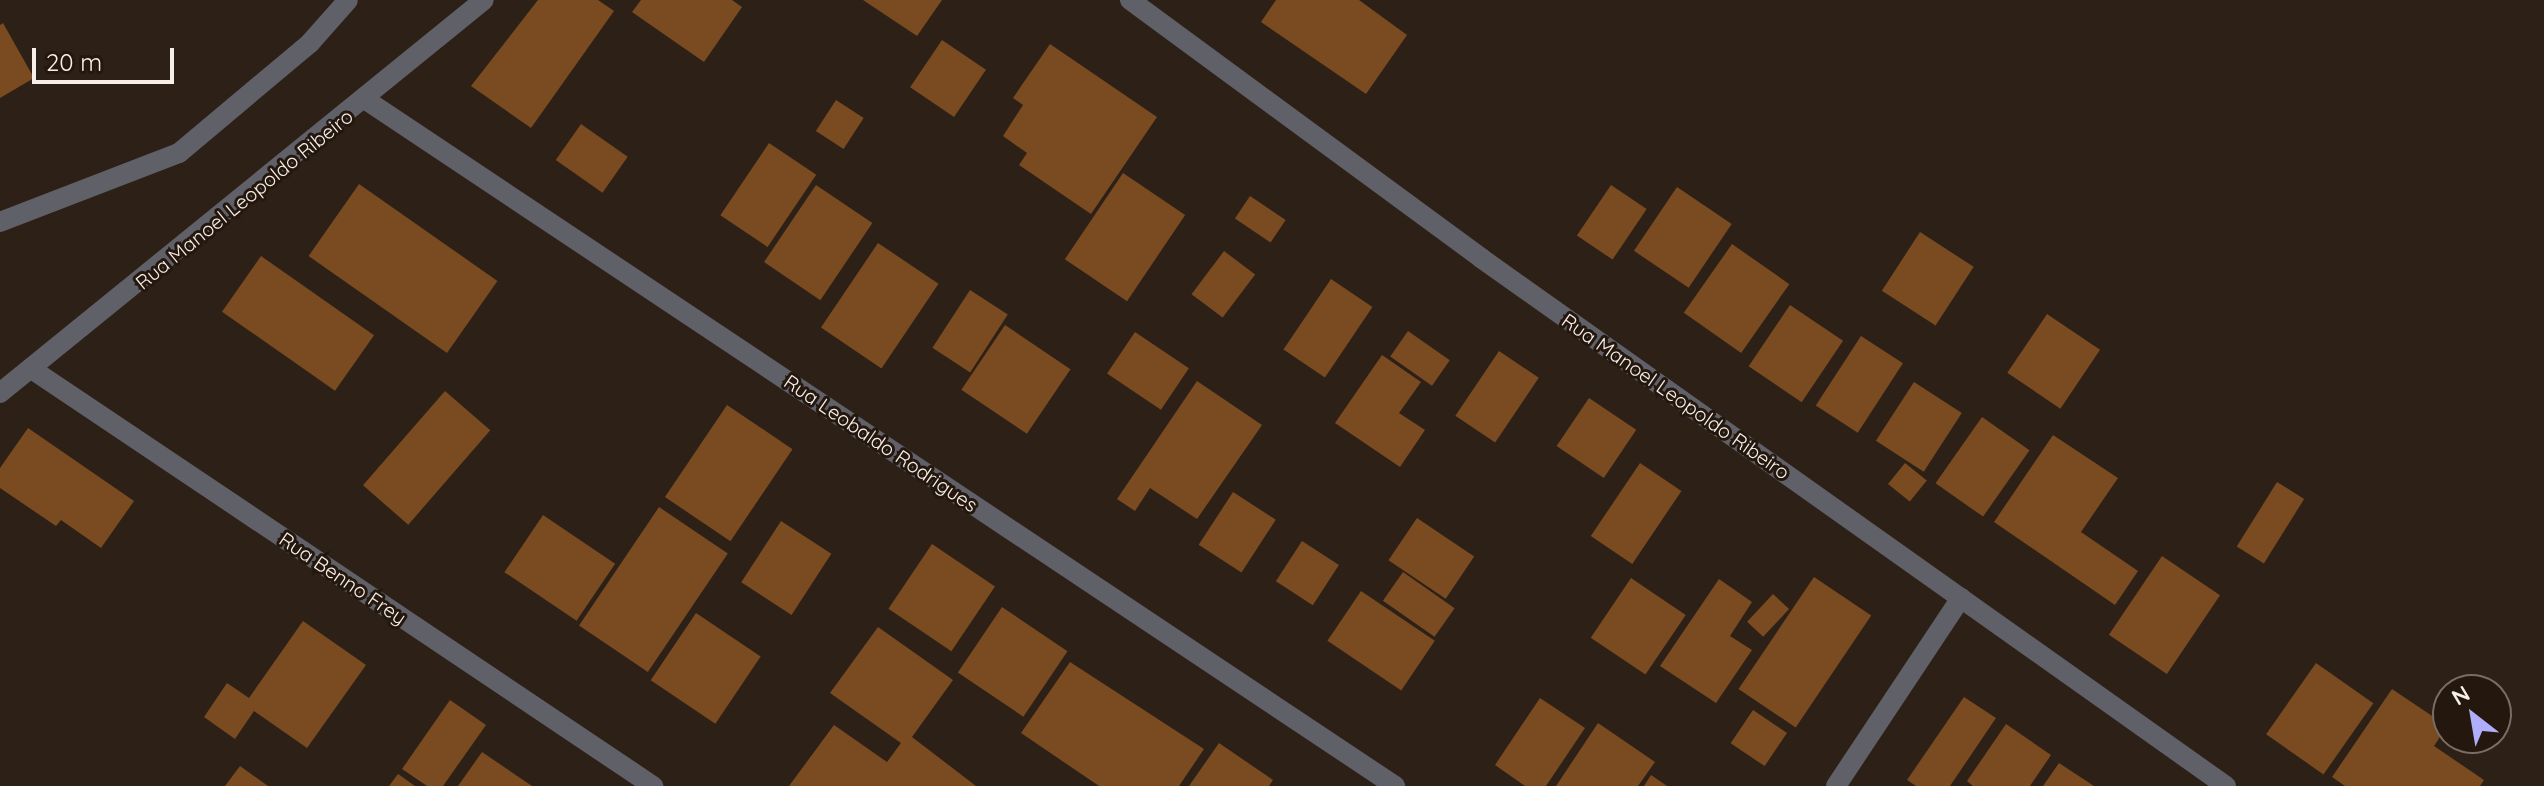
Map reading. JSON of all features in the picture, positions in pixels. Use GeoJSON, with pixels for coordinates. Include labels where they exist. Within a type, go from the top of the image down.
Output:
{"type":"FeatureCollection","features":[{"type":"Feature","properties":{"kind":"street"},"geometry":{"type":"LineString","coordinates":[[0,222],[179,153],[310,43],[348,0]]}},
{"type":"Feature","properties":{"kind":"street","name":"Rua Manoel Leopoldo Ribeiro"},"geometry":{"type":"LineString","coordinates":[[0,393],[33,370],[366,100],[484,0]]}},
{"type":"Feature","properties":{"kind":"street","name":"Rua Manoel Leopoldo Ribeiro"},"geometry":{"type":"LineString","coordinates":[[1130,0],[1481,258],[2226,786]]}},
{"type":"Feature","properties":{"kind":"street","name":"Rua Leobaldo Rodrigues"},"geometry":{"type":"LineString","coordinates":[[366,100],[1395,786]]}},
{"type":"Feature","properties":{"kind":"street","name":"Rua Benno Frey"},"geometry":{"type":"LineString","coordinates":[[33,370],[653,786]]}},
{"type":"Feature","properties":{"kind":"street"},"geometry":{"type":"LineString","coordinates":[[1836,786],[1961,598]]}},
{"type":"Feature","properties":{"kind":"building"},"geometry":{"type":"Polygon","coordinates":[[[538,0],[598,0],[614,11],[531,128],[471,86],[538,0]]]}},
{"type":"Feature","properties":{"kind":"building"},"geometry":{"type":"Polygon","coordinates":[[[641,0],[732,0],[742,7],[704,62],[632,12],[641,0]]]}},
{"type":"Feature","properties":{"kind":"building"},"geometry":{"type":"Polygon","coordinates":[[[863,0],[942,0],[917,36],[863,0]]]}},
{"type":"Feature","properties":{"kind":"building"},"geometry":{"type":"Polygon","coordinates":[[[1276,0],[1359,0],[1407,35],[1366,94],[1261,22],[1276,0]]]}},
{"type":"Feature","properties":{"kind":"building"},"geometry":{"type":"Polygon","coordinates":[[[3,23],[34,78],[0,98],[0,25],[3,23]]]}},
{"type":"Feature","properties":{"kind":"building"},"geometry":{"type":"Polygon","coordinates":[[[942,40],[986,70],[954,117],[910,87],[942,40]]]}},
{"type":"Feature","properties":{"kind":"building"},"geometry":{"type":"Polygon","coordinates":[[[1050,44],[1157,117],[1091,214],[1019,165],[1027,153],[1003,136],[1023,105],[1013,98],[1050,44]]]}},
{"type":"Feature","properties":{"kind":"building"},"geometry":{"type":"Polygon","coordinates":[[[836,100],[864,118],[844,149],[816,131],[836,100]]]}},
{"type":"Feature","properties":{"kind":"building"},"geometry":{"type":"Polygon","coordinates":[[[581,124],[628,157],[602,193],[556,160],[581,124]]]}},
{"type":"Feature","properties":{"kind":"building"},"geometry":{"type":"Polygon","coordinates":[[[769,143],[816,175],[768,247],[720,215],[769,143]]]}},
{"type":"Feature","properties":{"kind":"building"},"geometry":{"type":"Polygon","coordinates":[[[1123,173],[1185,215],[1127,301],[1065,259],[1123,173]]]}},
{"type":"Feature","properties":{"kind":"building"},"geometry":{"type":"Polygon","coordinates":[[[359,184],[497,281],[447,353],[309,256],[359,184]]]}},
{"type":"Feature","properties":{"kind":"building"},"geometry":{"type":"Polygon","coordinates":[[[816,185],[872,223],[820,300],[764,262],[816,185]]]}},
{"type":"Feature","properties":{"kind":"building"},"geometry":{"type":"Polygon","coordinates":[[[1611,185],[1647,209],[1613,260],[1577,236],[1611,185]]]}},
{"type":"Feature","properties":{"kind":"building"},"geometry":{"type":"Polygon","coordinates":[[[1677,187],[1732,224],[1689,288],[1634,251],[1677,187]]]}},
{"type":"Feature","properties":{"kind":"building"},"geometry":{"type":"Polygon","coordinates":[[[1250,196],[1286,220],[1271,242],[1235,218],[1250,196]]]}},
{"type":"Feature","properties":{"kind":"building"},"geometry":{"type":"Polygon","coordinates":[[[1920,232],[1974,267],[1936,326],[1882,291],[1920,232]]]}},
{"type":"Feature","properties":{"kind":"building"},"geometry":{"type":"Polygon","coordinates":[[[878,243],[939,284],[881,368],[821,328],[878,243]]]}},
{"type":"Feature","properties":{"kind":"building"},"geometry":{"type":"Polygon","coordinates":[[[1732,244],[1789,284],[1741,353],[1684,313],[1732,244]]]}},
{"type":"Feature","properties":{"kind":"building"},"geometry":{"type":"Polygon","coordinates":[[[1224,251],[1255,274],[1223,318],[1192,294],[1224,251]]]}},
{"type":"Feature","properties":{"kind":"building"},"geometry":{"type":"Polygon","coordinates":[[[261,256],[374,335],[335,391],[222,312],[261,256]]]}},
{"type":"Feature","properties":{"kind":"building"},"geometry":{"type":"Polygon","coordinates":[[[1331,279],[1372,307],[1325,377],[1283,349],[1331,279]]]}},
{"type":"Feature","properties":{"kind":"building"},"geometry":{"type":"Polygon","coordinates":[[[970,290],[1008,315],[970,372],[932,348],[970,290]]]}},
{"type":"Feature","properties":{"kind":"building"},"geometry":{"type":"Polygon","coordinates":[[[1790,305],[1843,341],[1802,402],[1749,366],[1790,305]]]}},
{"type":"Feature","properties":{"kind":"building"},"geometry":{"type":"Polygon","coordinates":[[[2047,314],[2100,350],[2060,409],[2007,373],[2047,314]]]}},
{"type":"Feature","properties":{"kind":"building"},"geometry":{"type":"Polygon","coordinates":[[[1005,325],[1070,369],[1027,434],[961,390],[1005,325]]]}},
{"type":"Feature","properties":{"kind":"building"},"geometry":{"type":"Polygon","coordinates":[[[1408,331],[1450,360],[1432,386],[1390,356],[1408,331]]]}},
{"type":"Feature","properties":{"kind":"building"},"geometry":{"type":"Polygon","coordinates":[[[1135,332],[1189,368],[1161,410],[1107,373],[1135,332]]]}},
{"type":"Feature","properties":{"kind":"building"},"geometry":{"type":"Polygon","coordinates":[[[1861,336],[1903,363],[1858,433],[1816,406],[1861,336]]]}},
{"type":"Feature","properties":{"kind":"building"},"geometry":{"type":"Polygon","coordinates":[[[1499,351],[1539,378],[1495,443],[1455,416],[1499,351]]]}},
{"type":"Feature","properties":{"kind":"building"},"geometry":{"type":"Polygon","coordinates":[[[1382,355],[1421,382],[1399,413],[1425,430],[1400,467],[1335,423],[1382,355]]]}},
{"type":"Feature","properties":{"kind":"building"},"geometry":{"type":"Polygon","coordinates":[[[1197,381],[1262,425],[1197,519],[1150,488],[1135,511],[1117,499],[1197,381]]]}},
{"type":"Feature","properties":{"kind":"building"},"geometry":{"type":"Polygon","coordinates":[[[1914,382],[1962,413],[1924,472],[1876,441],[1914,382]]]}},
{"type":"Feature","properties":{"kind":"building"},"geometry":{"type":"Polygon","coordinates":[[[445,391],[490,430],[408,525],[363,485],[445,391]]]}},
{"type":"Feature","properties":{"kind":"building"},"geometry":{"type":"Polygon","coordinates":[[[1589,398],[1636,430],[1604,478],[1557,446],[1589,398]]]}},
{"type":"Feature","properties":{"kind":"building"},"geometry":{"type":"Polygon","coordinates":[[[727,405],[792,449],[730,541],[665,497],[727,405]]]}},
{"type":"Feature","properties":{"kind":"building"},"geometry":{"type":"Polygon","coordinates":[[[1982,417],[2030,450],[1983,517],[1936,483],[1982,417]]]}},
{"type":"Feature","properties":{"kind":"building"},"geometry":{"type":"Polygon","coordinates":[[[28,428],[134,501],[101,548],[61,520],[56,526],[0,488],[0,468],[28,428]]]}},
{"type":"Feature","properties":{"kind":"building"},"geometry":{"type":"Polygon","coordinates":[[[2053,435],[2118,478],[2081,532],[2138,571],[2115,605],[1994,522],[2053,435]]]}},
{"type":"Feature","properties":{"kind":"building"},"geometry":{"type":"Polygon","coordinates":[[[1640,463],[1681,491],[1632,564],[1591,536],[1640,463]]]}},
{"type":"Feature","properties":{"kind":"building"},"geometry":{"type":"Polygon","coordinates":[[[1905,463],[1927,481],[1910,502],[1888,484],[1905,463]]]}},
{"type":"Feature","properties":{"kind":"building"},"geometry":{"type":"Polygon","coordinates":[[[2277,482],[2304,499],[2264,563],[2237,546],[2277,482]]]}},
{"type":"Feature","properties":{"kind":"building"},"geometry":{"type":"Polygon","coordinates":[[[1233,492],[1276,520],[1241,573],[1199,545],[1233,492]]]}},
{"type":"Feature","properties":{"kind":"building"},"geometry":{"type":"Polygon","coordinates":[[[659,507],[728,553],[648,672],[579,626],[659,507]]]}},
{"type":"Feature","properties":{"kind":"building"},"geometry":{"type":"Polygon","coordinates":[[[543,515],[615,564],[577,621],[504,572],[543,515]]]}},
{"type":"Feature","properties":{"kind":"building"},"geometry":{"type":"Polygon","coordinates":[[[1417,518],[1474,557],[1446,599],[1388,560],[1417,518]]]}},
{"type":"Feature","properties":{"kind":"building"},"geometry":{"type":"Polygon","coordinates":[[[781,521],[831,554],[792,615],[741,582],[781,521]]]}},
{"type":"Feature","properties":{"kind":"building"},"geometry":{"type":"Polygon","coordinates":[[[1302,541],[1339,565],[1313,605],[1276,581],[1302,541]]]}},
{"type":"Feature","properties":{"kind":"building"},"geometry":{"type":"Polygon","coordinates":[[[932,544],[995,586],[951,651],[888,609],[932,544]]]}},
{"type":"Feature","properties":{"kind":"building"},"geometry":{"type":"Polygon","coordinates":[[[2162,556],[2220,595],[2167,674],[2109,635],[2162,556]]]}},
{"type":"Feature","properties":{"kind":"building"},"geometry":{"type":"Polygon","coordinates":[[[1403,572],[1455,608],[1435,637],[1383,601],[1403,572]]]}},
{"type":"Feature","properties":{"kind":"building"},"geometry":{"type":"Polygon","coordinates":[[[1814,577],[1871,616],[1796,728],[1739,689],[1814,577]]]}},
{"type":"Feature","properties":{"kind":"building"},"geometry":{"type":"Polygon","coordinates":[[[1631,578],[1686,615],[1645,675],[1591,638],[1631,578]]]}},
{"type":"Feature","properties":{"kind":"building"},"geometry":{"type":"Polygon","coordinates":[[[1719,579],[1752,602],[1730,636],[1752,650],[1716,703],[1660,666],[1719,579]]]}},
{"type":"Feature","properties":{"kind":"building"},"geometry":{"type":"Polygon","coordinates":[[[1361,591],[1435,641],[1401,691],[1327,641],[1361,591]]]}},
{"type":"Feature","properties":{"kind":"building"},"geometry":{"type":"Polygon","coordinates":[[[1773,594],[1789,609],[1763,637],[1747,622],[1773,594]]]}},
{"type":"Feature","properties":{"kind":"building"},"geometry":{"type":"Polygon","coordinates":[[[1002,607],[1067,651],[1023,717],[958,672],[1002,607]]]}},
{"type":"Feature","properties":{"kind":"building"},"geometry":{"type":"Polygon","coordinates":[[[696,613],[761,657],[715,724],[651,680],[696,613]]]}},
{"type":"Feature","properties":{"kind":"building"},"geometry":{"type":"Polygon","coordinates":[[[303,621],[366,665],[307,748],[254,711],[235,739],[204,717],[227,683],[249,698],[303,621]]]}},
{"type":"Feature","properties":{"kind":"building"},"geometry":{"type":"Polygon","coordinates":[[[878,627],[953,680],[912,737],[976,786],[789,786],[834,725],[887,762],[901,743],[830,693],[878,627]]]}},
{"type":"Feature","properties":{"kind":"building"},"geometry":{"type":"Polygon","coordinates":[[[1070,662],[1204,749],[1179,786],[1099,786],[1021,733],[1070,662]]]}},
{"type":"Feature","properties":{"kind":"building"},"geometry":{"type":"Polygon","coordinates":[[[2316,663],[2373,703],[2323,774],[2266,734],[2316,663]]]}},
{"type":"Feature","properties":{"kind":"building"},"geometry":{"type":"Polygon","coordinates":[[[2392,689],[2432,716],[2432,754],[2446,754],[2484,780],[2480,786],[2345,786],[2332,777],[2392,689]]]}},
{"type":"Feature","properties":{"kind":"building"},"geometry":{"type":"Polygon","coordinates":[[[1964,697],[1996,718],[1950,786],[1916,786],[1907,780],[1964,697]]]}},
{"type":"Feature","properties":{"kind":"building"},"geometry":{"type":"Polygon","coordinates":[[[1540,698],[1585,728],[1546,786],[1525,786],[1495,765],[1540,698]]]}},
{"type":"Feature","properties":{"kind":"building"},"geometry":{"type":"Polygon","coordinates":[[[450,700],[486,725],[443,786],[427,786],[402,769],[450,700]]]}},
{"type":"Feature","properties":{"kind":"building"},"geometry":{"type":"Polygon","coordinates":[[[1753,710],[1787,733],[1765,766],[1731,743],[1753,710]]]}},
{"type":"Feature","properties":{"kind":"building"},"geometry":{"type":"Polygon","coordinates":[[[1598,723],[1655,762],[1638,786],[1556,786],[1598,723]]]}},
{"type":"Feature","properties":{"kind":"building"},"geometry":{"type":"Polygon","coordinates":[[[2006,724],[2051,755],[2030,786],[1973,786],[1967,781],[2006,724]]]}},
{"type":"Feature","properties":{"kind":"building"},"geometry":{"type":"Polygon","coordinates":[[[1219,743],[1273,780],[1269,786],[1189,786],[1219,743]]]}},
{"type":"Feature","properties":{"kind":"building"},"geometry":{"type":"Polygon","coordinates":[[[482,752],[532,786],[458,786],[482,752]]]}},
{"type":"Feature","properties":{"kind":"building"},"geometry":{"type":"Polygon","coordinates":[[[2059,763],[2094,786],[2043,786],[2059,763]]]}},
{"type":"Feature","properties":{"kind":"building"},"geometry":{"type":"Polygon","coordinates":[[[240,766],[268,786],[225,786],[240,766]]]}},
{"type":"Feature","properties":{"kind":"building"},"geometry":{"type":"Polygon","coordinates":[[[398,774],[415,786],[389,786],[398,774]]]}},
{"type":"Feature","properties":{"kind":"building"},"geometry":{"type":"Polygon","coordinates":[[[1651,775],[1667,786],[1644,786],[1651,775]]]}}]}
